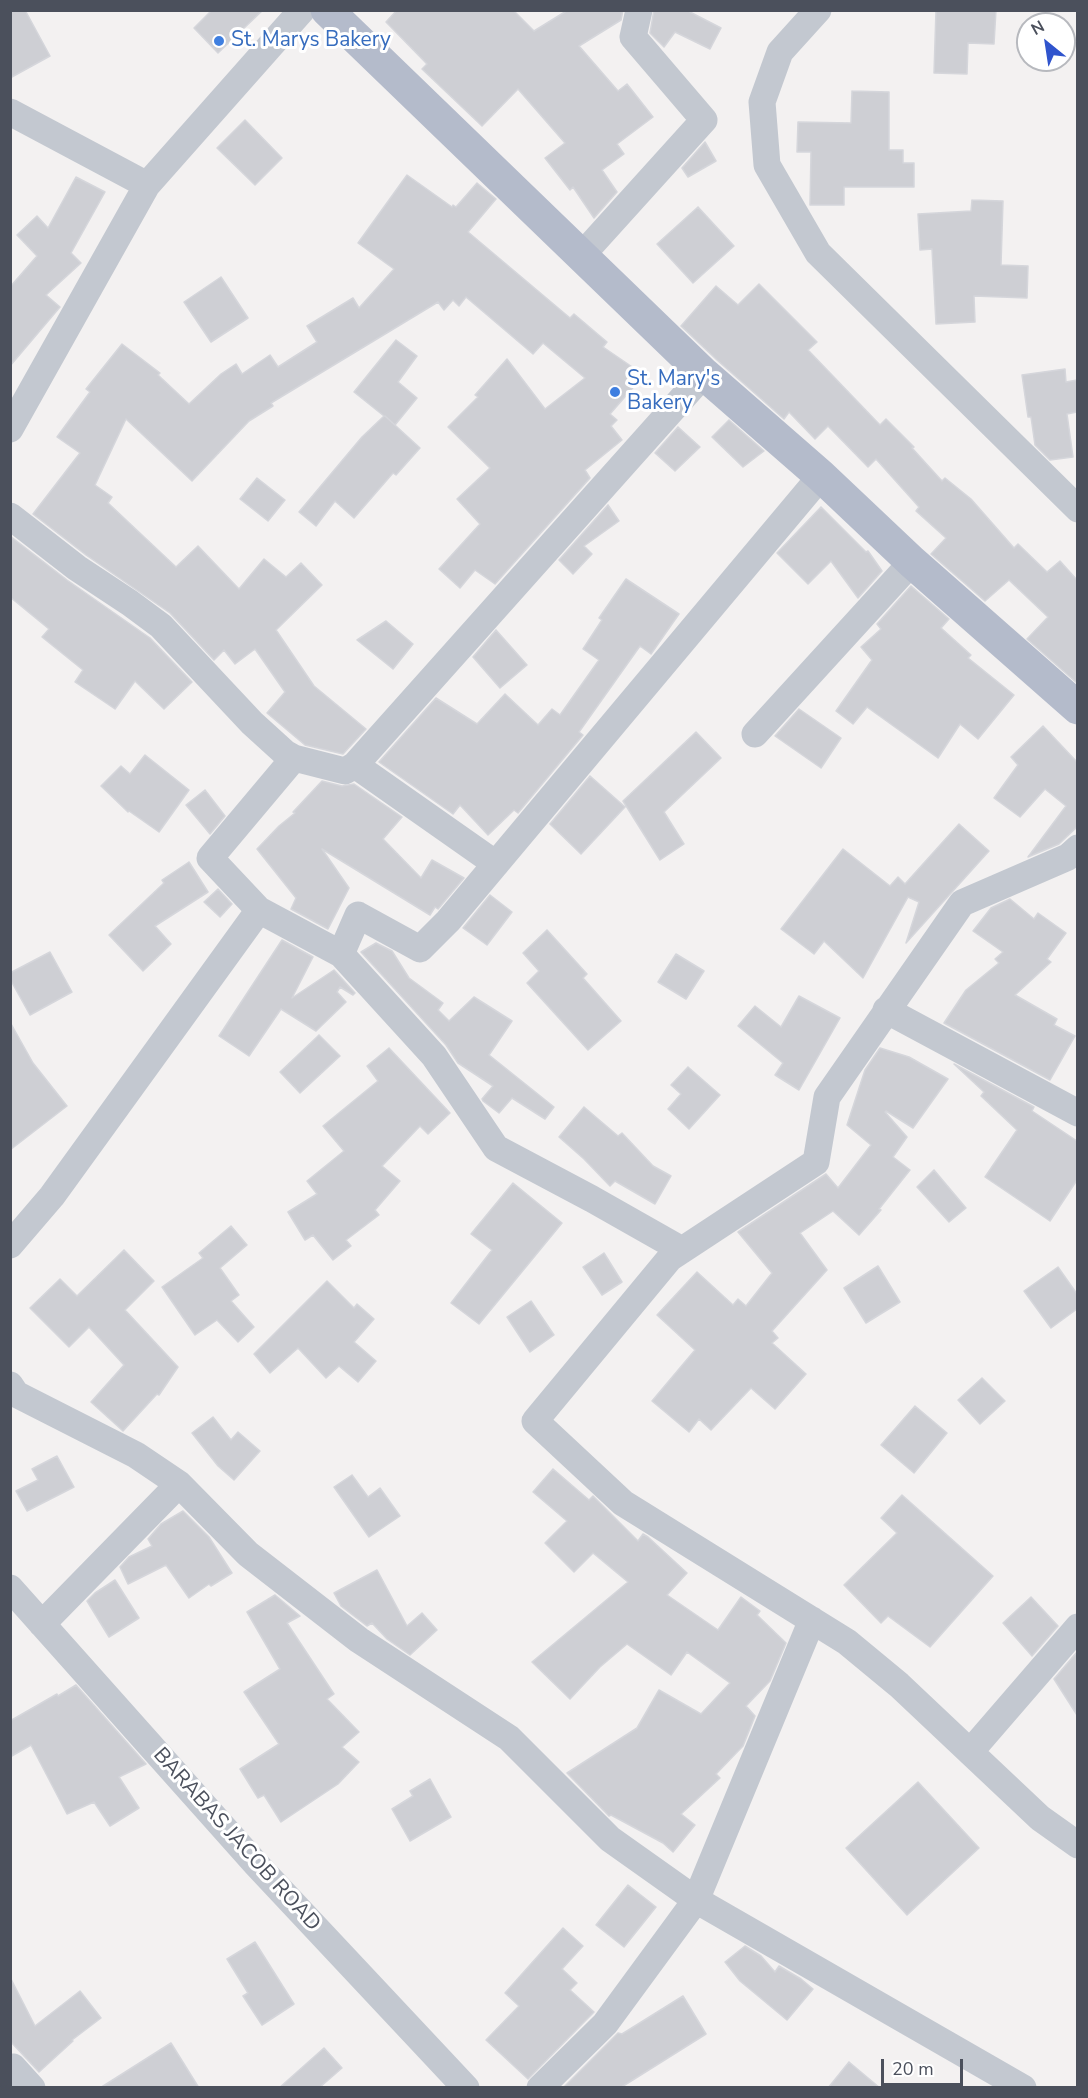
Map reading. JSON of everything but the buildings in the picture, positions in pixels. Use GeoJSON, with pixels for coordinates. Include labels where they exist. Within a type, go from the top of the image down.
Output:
{"type":"FeatureCollection","features":[{"type":"Feature","properties":{"kind":"main road"},"geometry":{"type":"LineString","coordinates":[[327,10],[704,374],[821,476],[912,562],[1077,708]]}},
{"type":"Feature","properties":{"kind":"street"},"geometry":{"type":"LineString","coordinates":[[10,429],[147,185],[302,10]]}},
{"type":"Feature","properties":{"kind":"street"},"geometry":{"type":"LineString","coordinates":[[582,255],[704,120],[633,37],[639,10]]}},
{"type":"Feature","properties":{"kind":"street"},"geometry":{"type":"LineString","coordinates":[[818,10],[780,52],[762,102],[767,165],[818,253],[1077,509]]}},
{"type":"Feature","properties":{"kind":"street"},"geometry":{"type":"LineString","coordinates":[[10,111],[147,185]]}},
{"type":"Feature","properties":{"kind":"street"},"geometry":{"type":"LineString","coordinates":[[10,516],[76,568],[130,603],[161,627],[252,723],[285,753],[294,758],[345,771],[355,765],[704,374]]}},
{"type":"Feature","properties":{"kind":"street"},"geometry":{"type":"LineString","coordinates":[[341,954],[358,915],[420,949],[448,921],[821,476]]}},
{"type":"Feature","properties":{"kind":"street"},"geometry":{"type":"LineString","coordinates":[[755,734],[912,562]]}},
{"type":"Feature","properties":{"kind":"street"},"geometry":{"type":"LineString","coordinates":[[294,758],[210,858],[260,909],[341,954],[434,1056],[496,1148],[682,1250]]}},
{"type":"Feature","properties":{"kind":"street"},"geometry":{"type":"LineString","coordinates":[[355,765],[496,864]]}},
{"type":"Feature","properties":{"kind":"street"},"geometry":{"type":"LineString","coordinates":[[1077,848],[1068,857],[962,903],[827,1097],[816,1162],[670,1258],[534,1421],[623,1503],[847,1642],[899,1685],[1040,1818],[1077,1845]]}},
{"type":"Feature","properties":{"kind":"street"},"geometry":{"type":"LineString","coordinates":[[10,1245],[52,1196],[260,909]]}},
{"type":"Feature","properties":{"kind":"street"},"geometry":{"type":"LineString","coordinates":[[886,1010],[1077,1113]]}},
{"type":"Feature","properties":{"kind":"street"},"geometry":{"type":"LineString","coordinates":[[10,1385],[16,1394],[136,1455],[179,1484],[248,1554],[359,1640],[509,1738],[610,1839],[696,1900],[1023,2088]]}},
{"type":"Feature","properties":{"kind":"street"},"geometry":{"type":"LineString","coordinates":[[42,1623],[179,1484]]}},
{"type":"Feature","properties":{"kind":"street","name":"BARABAS JACOB ROAD"},"geometry":{"type":"LineString","coordinates":[[10,1588],[454,2084]]}},
{"type":"Feature","properties":{"kind":"street"},"geometry":{"type":"LineString","coordinates":[[540,2088],[604,2024],[696,1900],[812,1620]]}},
{"type":"Feature","properties":{"kind":"street"},"geometry":{"type":"LineString","coordinates":[[970,1752],[1077,1627]]}},
{"type":"Feature","properties":{"kind":"street"},"geometry":{"type":"LineString","coordinates":[[10,2069],[13,2067],[32,2088]]}},
{"type":"Feature","properties":{"kind":"place","name":"St. Marys Bakery"},"geometry":{"type":"Point","coordinates":[219,41]}},
{"type":"Feature","properties":{"kind":"place","name":"St. Mary's Bakery"},"geometry":{"type":"Point","coordinates":[615,392]}}]}
